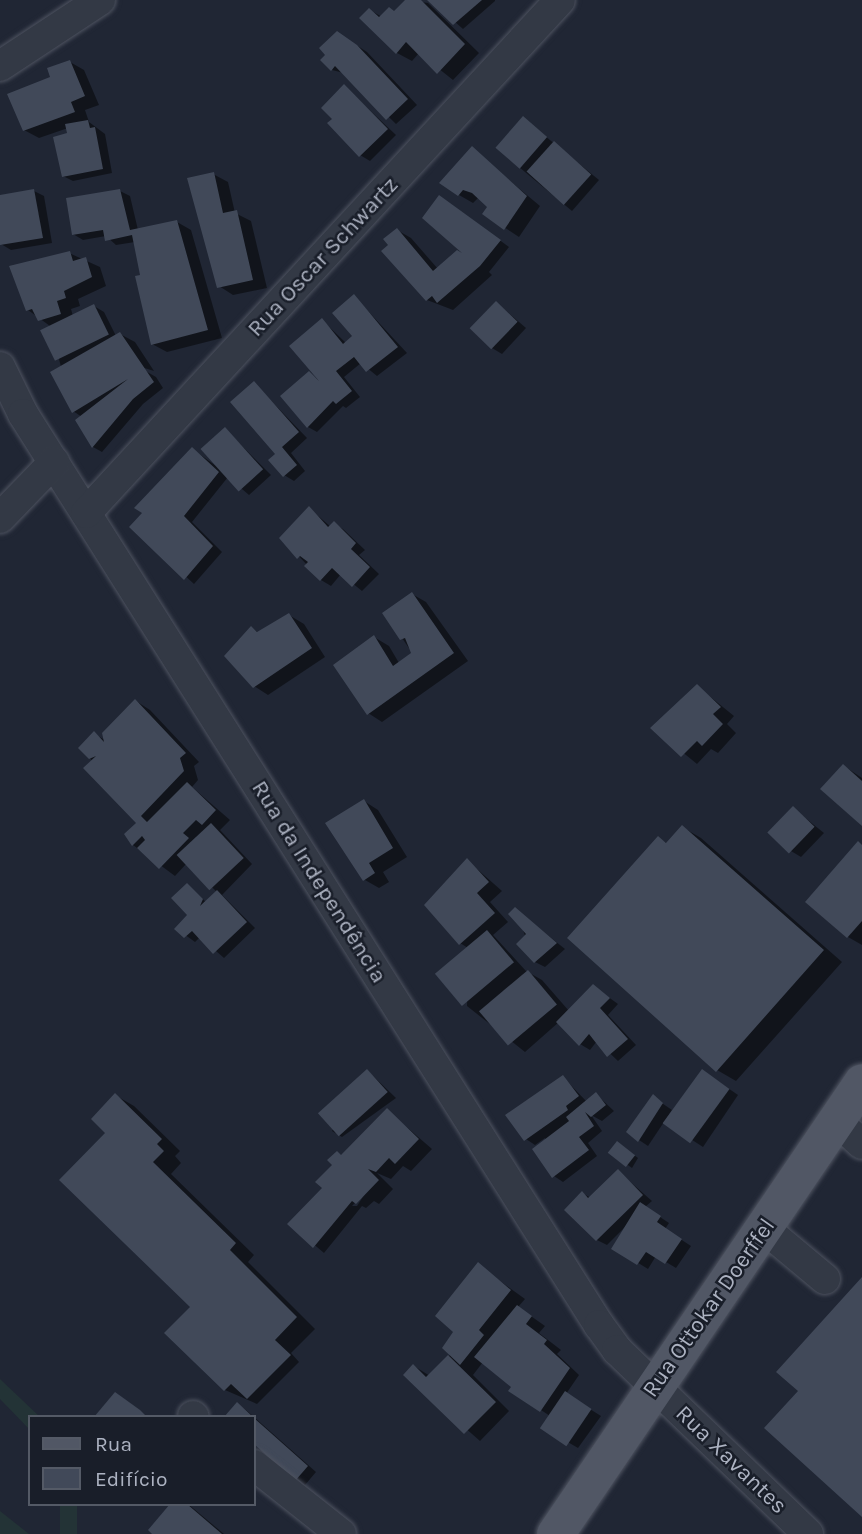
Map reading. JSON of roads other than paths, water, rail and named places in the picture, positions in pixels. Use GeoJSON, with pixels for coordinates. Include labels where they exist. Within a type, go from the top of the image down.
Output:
{"type":"FeatureCollection","features":[{"type":"Feature","properties":{"kind":"main road","name":"Rua Ottokar Doerffel"},"geometry":{"type":"LineString","coordinates":[[555,1534],[654,1386],[765,1229],[849,1132],[862,1082]]}},
{"type":"Feature","properties":{"kind":"street"},"geometry":{"type":"LineString","coordinates":[[0,66],[100,0]]}},
{"type":"Feature","properties":{"kind":"street","name":"Rua Oscar Schwartz"},"geometry":{"type":"LineString","coordinates":[[86,513],[559,0]]}},
{"type":"Feature","properties":{"kind":"street","name":"Rua da Independência"},"geometry":{"type":"LineString","coordinates":[[0,367],[54,462],[573,1287],[617,1350],[654,1386]]}},
{"type":"Feature","properties":{"kind":"street"},"geometry":{"type":"LineString","coordinates":[[0,518],[54,462]]}},
{"type":"Feature","properties":{"kind":"street"},"geometry":{"type":"LineString","coordinates":[[765,1229],[825,1279]]}},
{"type":"Feature","properties":{"kind":"street","name":"Rua Xavantes"},"geometry":{"type":"LineString","coordinates":[[654,1386],[808,1534]]}},
{"type":"Feature","properties":{"kind":"street"},"geometry":{"type":"LineString","coordinates":[[256,1467],[341,1534]]}}]}
